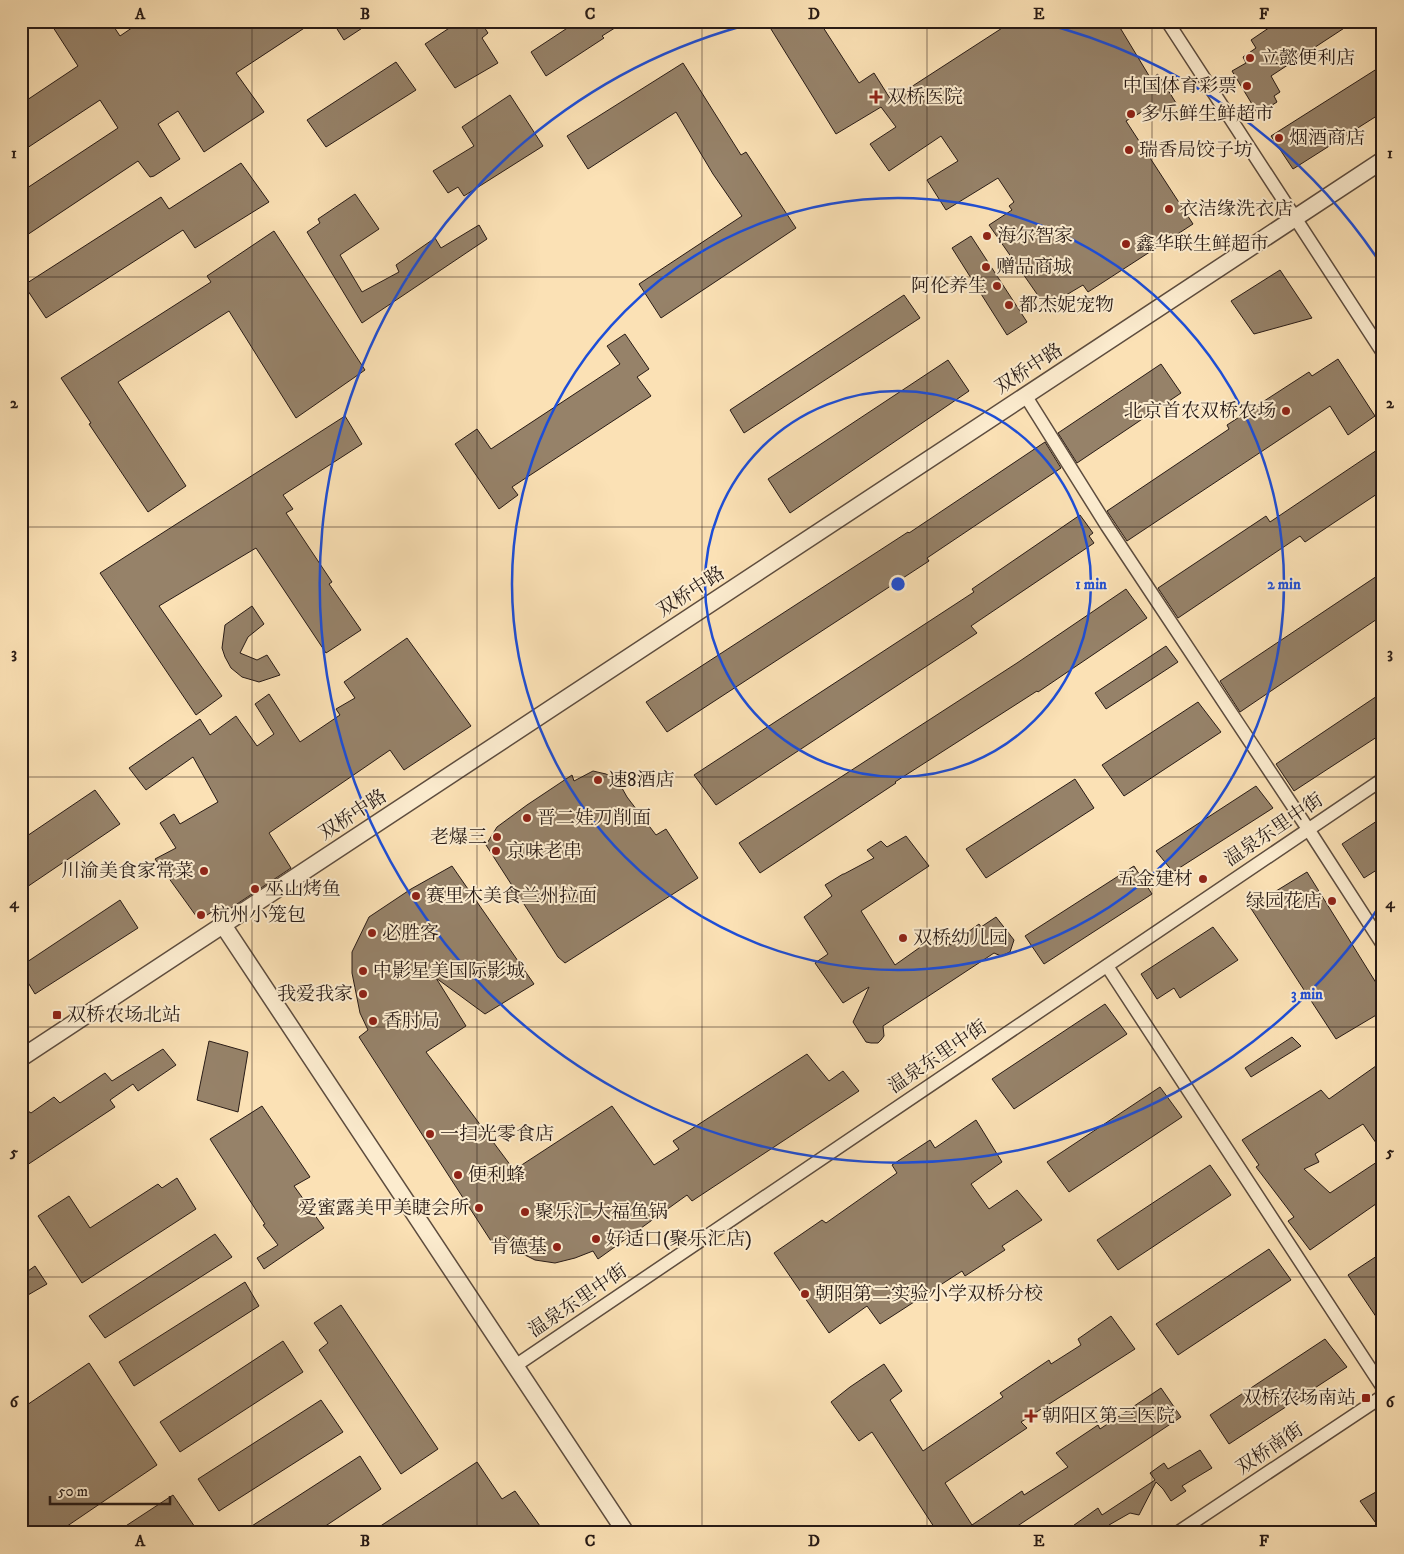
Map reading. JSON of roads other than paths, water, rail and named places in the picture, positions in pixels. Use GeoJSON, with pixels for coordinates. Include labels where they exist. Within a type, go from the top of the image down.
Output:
{"type":"FeatureCollection","features":[{"type":"Feature","properties":{"kind":"street"},"geometry":{"type":"LineString","coordinates":[[1166,21],[1383,353]]}},
{"type":"Feature","properties":{"kind":"street","name":"双桥中路"},"geometry":{"type":"LineString","coordinates":[[21,1058],[1383,160]]}},
{"type":"Feature","properties":{"kind":"street"},"geometry":{"type":"LineString","coordinates":[[1025,395],[1107,526],[1383,945]]}},
{"type":"Feature","properties":{"kind":"street","name":"温泉东里中街"},"geometry":{"type":"LineString","coordinates":[[515,1366],[1383,779]]}},
{"type":"Feature","properties":{"kind":"street"},"geometry":{"type":"LineString","coordinates":[[223,925],[626,1533]]}},
{"type":"Feature","properties":{"kind":"street"},"geometry":{"type":"LineString","coordinates":[[1107,966],[1383,1388]]}},
{"type":"Feature","properties":{"kind":"street","name":"双桥南街"},"geometry":{"type":"LineString","coordinates":[[1177,1533],[1383,1396]]}},
{"type":"Feature","properties":{"kind":"place","name":"立懿便利店"},"geometry":{"type":"Point","coordinates":[1250,58]}},
{"type":"Feature","properties":{"kind":"place","name":"中国体育彩票"},"geometry":{"type":"Point","coordinates":[1247,86]}},
{"type":"Feature","properties":{"kind":"place","name":"双桥医院"},"geometry":{"type":"Point","coordinates":[876,97]}},
{"type":"Feature","properties":{"kind":"place","name":"多乐鲜生鲜超市"},"geometry":{"type":"Point","coordinates":[1131,114]}},
{"type":"Feature","properties":{"kind":"place","name":"烟酒商店"},"geometry":{"type":"Point","coordinates":[1279,138]}},
{"type":"Feature","properties":{"kind":"place","name":"瑞香局饺子坊"},"geometry":{"type":"Point","coordinates":[1129,150]}},
{"type":"Feature","properties":{"kind":"place","name":"衣洁缘洗衣店"},"geometry":{"type":"Point","coordinates":[1169,209]}},
{"type":"Feature","properties":{"kind":"place","name":"海尔智家"},"geometry":{"type":"Point","coordinates":[987,236]}},
{"type":"Feature","properties":{"kind":"place","name":"鑫华联生鲜超市"},"geometry":{"type":"Point","coordinates":[1126,244]}},
{"type":"Feature","properties":{"kind":"place","name":"赠品商城"},"geometry":{"type":"Point","coordinates":[986,267]}},
{"type":"Feature","properties":{"kind":"place","name":"阿伦养生"},"geometry":{"type":"Point","coordinates":[997,286]}},
{"type":"Feature","properties":{"kind":"place","name":"都杰妮宠物"},"geometry":{"type":"Point","coordinates":[1009,305]}},
{"type":"Feature","properties":{"kind":"place","name":"北京首农双桥农场"},"geometry":{"type":"Point","coordinates":[1286,411]}},
{"type":"Feature","properties":{"kind":"place","name":"速8酒店"},"geometry":{"type":"Point","coordinates":[598,780]}},
{"type":"Feature","properties":{"kind":"place","name":"晋二娃刀削面"},"geometry":{"type":"Point","coordinates":[527,818]}},
{"type":"Feature","properties":{"kind":"place","name":"老爆三"},"geometry":{"type":"Point","coordinates":[497,837]}},
{"type":"Feature","properties":{"kind":"place","name":"京味老串"},"geometry":{"type":"Point","coordinates":[496,851]}},
{"type":"Feature","properties":{"kind":"place","name":"川渝美食家常菜"},"geometry":{"type":"Point","coordinates":[204,871]}},
{"type":"Feature","properties":{"kind":"place","name":"五金建材"},"geometry":{"type":"Point","coordinates":[1203,879]}},
{"type":"Feature","properties":{"kind":"place","name":"巫山烤鱼"},"geometry":{"type":"Point","coordinates":[255,889]}},
{"type":"Feature","properties":{"kind":"place","name":"赛里木美食兰州拉面"},"geometry":{"type":"Point","coordinates":[416,896]}},
{"type":"Feature","properties":{"kind":"place","name":"绿园花店"},"geometry":{"type":"Point","coordinates":[1332,901]}},
{"type":"Feature","properties":{"kind":"place","name":"杭州小笼包"},"geometry":{"type":"Point","coordinates":[201,915]}},
{"type":"Feature","properties":{"kind":"place","name":"必胜客"},"geometry":{"type":"Point","coordinates":[372,933]}},
{"type":"Feature","properties":{"kind":"place","name":"双桥幼儿园"},"geometry":{"type":"Point","coordinates":[903,938]}},
{"type":"Feature","properties":{"kind":"place","name":"中影星美国际影城"},"geometry":{"type":"Point","coordinates":[363,971]}},
{"type":"Feature","properties":{"kind":"place","name":"我爱我家"},"geometry":{"type":"Point","coordinates":[363,994]}},
{"type":"Feature","properties":{"kind":"place","name":"双桥农场北站"},"geometry":{"type":"Point","coordinates":[57,1015]}},
{"type":"Feature","properties":{"kind":"place","name":"香肘局"},"geometry":{"type":"Point","coordinates":[373,1021]}},
{"type":"Feature","properties":{"kind":"place","name":"一扫光零食店"},"geometry":{"type":"Point","coordinates":[430,1134]}},
{"type":"Feature","properties":{"kind":"place","name":"便利蜂"},"geometry":{"type":"Point","coordinates":[458,1175]}},
{"type":"Feature","properties":{"kind":"place","name":"爱蜜露美甲美睫会所"},"geometry":{"type":"Point","coordinates":[479,1208]}},
{"type":"Feature","properties":{"kind":"place","name":"聚乐汇大福鱼锅"},"geometry":{"type":"Point","coordinates":[525,1212]}},
{"type":"Feature","properties":{"kind":"place","name":"好适口(聚乐汇店)"},"geometry":{"type":"Point","coordinates":[596,1239]}},
{"type":"Feature","properties":{"kind":"place","name":"肯德基"},"geometry":{"type":"Point","coordinates":[557,1247]}},
{"type":"Feature","properties":{"kind":"place","name":"朝阳第二实验小学双桥分校"},"geometry":{"type":"Point","coordinates":[805,1294]}},
{"type":"Feature","properties":{"kind":"place","name":"双桥农场南站"},"geometry":{"type":"Point","coordinates":[1366,1398]}},
{"type":"Feature","properties":{"kind":"place","name":"朝阳区第三医院"},"geometry":{"type":"Point","coordinates":[1031,1416]}}]}
